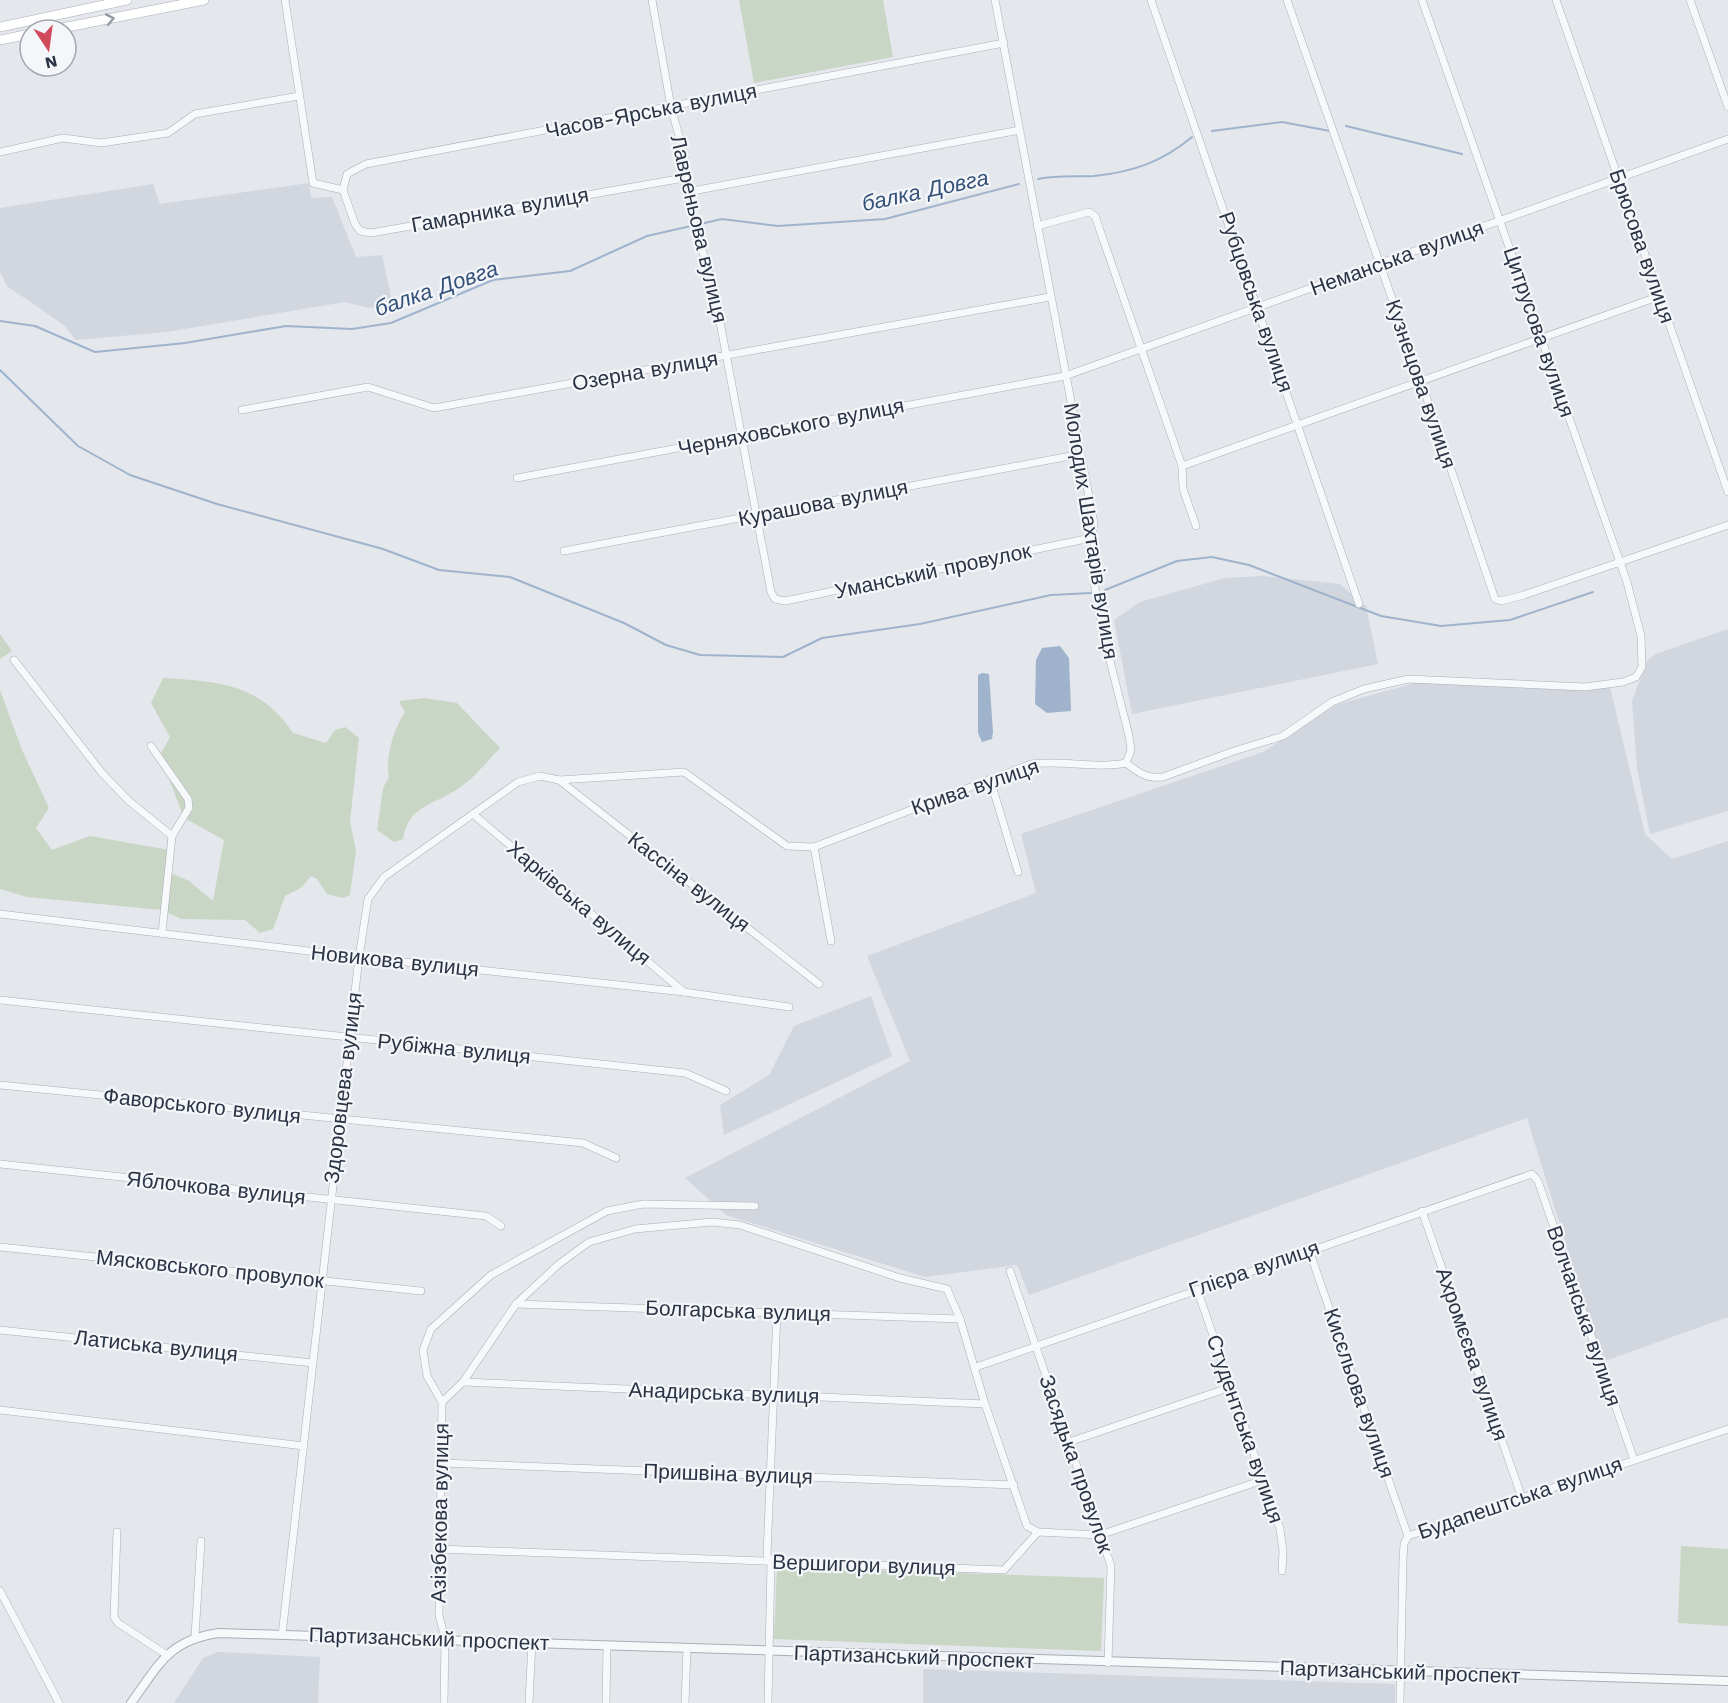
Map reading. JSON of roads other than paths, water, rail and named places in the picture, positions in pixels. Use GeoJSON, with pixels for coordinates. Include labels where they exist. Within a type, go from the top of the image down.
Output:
{"type":"FeatureCollection","features":[{"type":"Feature","properties":{"kind":"main road"},"geometry":{"type":"LineString","coordinates":[[0,27],[127,0]]}},
{"type":"Feature","properties":{"kind":"main road"},"geometry":{"type":"LineString","coordinates":[[78,25],[204,0]]}},
{"type":"Feature","properties":{"kind":"main road"},"geometry":{"type":"LineString","coordinates":[[0,40],[18,36]]}},
{"type":"Feature","properties":{"kind":"street"},"geometry":{"type":"LineString","coordinates":[[285,0],[313,183],[343,190]]}},
{"type":"Feature","properties":{"kind":"street","name":"Лавреньова вулиця"},"geometry":{"type":"LineString","coordinates":[[652,0],[671,107],[684,154],[684,178],[697,233],[714,285],[771,592],[775,599]]}},
{"type":"Feature","properties":{"kind":"street","name":"Молодих Шахтарів вулиця"},"geometry":{"type":"LineString","coordinates":[[995,0],[1065,376],[1095,523],[1091,538],[1098,602],[1131,750],[1126,763]]}},
{"type":"Feature","properties":{"kind":"street","name":"Рубцовська вулиця"},"geometry":{"type":"LineString","coordinates":[[1151,0],[1359,604]]}},
{"type":"Feature","properties":{"kind":"street","name":"Кузнецова вулиця"},"geometry":{"type":"LineString","coordinates":[[1287,0],[1421,381],[1494,599],[1501,601],[1524,595],[1620,562]]}},
{"type":"Feature","properties":{"kind":"street","name":"Цитрусова вулиця"},"geometry":{"type":"LineString","coordinates":[[1126,763],[1141,775],[1152,779],[1163,777],[1283,736],[1332,702],[1389,682],[1408,679],[1586,687],[1623,682],[1636,677],[1642,667],[1641,636],[1620,562],[1422,0]]}},
{"type":"Feature","properties":{"kind":"street","name":"Брюсова вулиця"},"geometry":{"type":"LineString","coordinates":[[1556,0],[1728,492]]}},
{"type":"Feature","properties":{"kind":"street"},"geometry":{"type":"LineString","coordinates":[[1690,0],[1728,107]]}},
{"type":"Feature","properties":{"kind":"street","name":"Часов-Ярська вулиця"},"geometry":{"type":"LineString","coordinates":[[343,190],[347,174],[366,165],[1004,43]]}},
{"type":"Feature","properties":{"kind":"street"},"geometry":{"type":"LineString","coordinates":[[0,152],[63,138],[101,143],[168,133],[195,114],[299,96]]}},
{"type":"Feature","properties":{"kind":"street"},"geometry":{"type":"LineString","coordinates":[[687,192],[1020,130]]}},
{"type":"Feature","properties":{"kind":"street","name":"Неманська вулиця"},"geometry":{"type":"LineString","coordinates":[[1065,376],[1728,139]]}},
{"type":"Feature","properties":{"kind":"street","name":"Гамарника вулиця"},"geometry":{"type":"LineString","coordinates":[[343,190],[355,224],[360,231],[371,233],[684,178]]}},
{"type":"Feature","properties":{"kind":"street"},"geometry":{"type":"LineString","coordinates":[[1037,226],[1093,213],[1182,466],[1183,489],[1196,526]]}},
{"type":"Feature","properties":{"kind":"street"},"geometry":{"type":"LineString","coordinates":[[1182,466],[1660,296]]}},
{"type":"Feature","properties":{"kind":"street","name":"Озерна вулиця"},"geometry":{"type":"LineString","coordinates":[[242,410],[368,387],[434,408],[1050,297]]}},
{"type":"Feature","properties":{"kind":"street","name":"Черняховського вулиця"},"geometry":{"type":"LineString","coordinates":[[517,478],[1065,376]]}},
{"type":"Feature","properties":{"kind":"street","name":"Курашова вулиця"},"geometry":{"type":"LineString","coordinates":[[564,551],[1081,454]]}},
{"type":"Feature","properties":{"kind":"street"},"geometry":{"type":"LineString","coordinates":[[1620,562],[1728,525]]}},
{"type":"Feature","properties":{"kind":"street","name":"Уманський провулок"},"geometry":{"type":"LineString","coordinates":[[775,599],[785,601],[1091,538]]}},
{"type":"Feature","properties":{"kind":"street"},"geometry":{"type":"LineString","coordinates":[[14,660],[102,773],[129,801],[172,837]]}},
{"type":"Feature","properties":{"kind":"street"},"geometry":{"type":"LineString","coordinates":[[151,746],[188,799],[189,808],[172,837],[162,933]]}},
{"type":"Feature","properties":{"kind":"street","name":"Крива вулиця"},"geometry":{"type":"LineString","coordinates":[[684,772],[787,846],[814,847],[990,779],[1038,763],[1112,766],[1126,763]]}},
{"type":"Feature","properties":{"kind":"street","name":"Здоровцева вулиця"},"geometry":{"type":"LineString","coordinates":[[282,1635],[339,1121],[368,899],[384,877],[519,782],[540,776],[558,780],[684,772]]}},
{"type":"Feature","properties":{"kind":"street"},"geometry":{"type":"LineString","coordinates":[[990,779],[1018,872]]}},
{"type":"Feature","properties":{"kind":"street","name":"Кассіна вулиця"},"geometry":{"type":"LineString","coordinates":[[558,780],[819,984]]}},
{"type":"Feature","properties":{"kind":"street","name":"Харківська вулиця"},"geometry":{"type":"LineString","coordinates":[[473,814],[684,992]]}},
{"type":"Feature","properties":{"kind":"street"},"geometry":{"type":"LineString","coordinates":[[814,847],[831,941]]}},
{"type":"Feature","properties":{"kind":"street","name":"Новикова вулиця"},"geometry":{"type":"LineString","coordinates":[[0,914],[359,957],[684,992],[789,1007]]}},
{"type":"Feature","properties":{"kind":"street","name":"Рубіжна вулиця"},"geometry":{"type":"LineString","coordinates":[[0,1000],[685,1073],[726,1091]]}},
{"type":"Feature","properties":{"kind":"street","name":"Фаворського вулиця"},"geometry":{"type":"LineString","coordinates":[[0,1085],[339,1121],[583,1143],[616,1158]]}},
{"type":"Feature","properties":{"kind":"street","name":"Яблочкова вулиця"},"geometry":{"type":"LineString","coordinates":[[0,1164],[486,1216],[501,1226]]}},
{"type":"Feature","properties":{"kind":"street","name":"Глієра вулиця"},"geometry":{"type":"LineString","coordinates":[[976,1367],[1422,1210],[1532,1174]]}},
{"type":"Feature","properties":{"kind":"street","name":"Волчанська вулиця"},"geometry":{"type":"LineString","coordinates":[[1532,1174],[1538,1181],[1634,1460]]}},
{"type":"Feature","properties":{"kind":"street"},"geometry":{"type":"LineString","coordinates":[[442,1402],[427,1376],[423,1350],[431,1329],[491,1275],[607,1211],[643,1204],[755,1206]]}},
{"type":"Feature","properties":{"kind":"street","name":"Ахромєєва вулиця"},"geometry":{"type":"LineString","coordinates":[[1422,1210],[1522,1498]]}},
{"type":"Feature","properties":{"kind":"street","name":"Азізбекова вулиця"},"geometry":{"type":"LineString","coordinates":[[444,1703],[446,1639],[439,1615],[442,1402],[463,1382],[516,1304],[559,1264],[589,1242],[635,1229],[712,1222],[740,1225],[900,1278],[941,1286],[952,1295],[960,1319]]}},
{"type":"Feature","properties":{"kind":"street","name":"Мясковського провулок"},"geometry":{"type":"LineString","coordinates":[[0,1247],[421,1291]]}},
{"type":"Feature","properties":{"kind":"street","name":"Кисєльова вулиця"},"geometry":{"type":"LineString","coordinates":[[1309,1250],[1408,1536]]}},
{"type":"Feature","properties":{"kind":"street","name":"Засядька провулок"},"geometry":{"type":"LineString","coordinates":[[1010,1271],[1111,1566],[1108,1663]]}},
{"type":"Feature","properties":{"kind":"street","name":"Студентська вулиця"},"geometry":{"type":"LineString","coordinates":[[1197,1289],[1280,1528],[1283,1551],[1282,1571]]}},
{"type":"Feature","properties":{"kind":"street","name":"Болгарська вулиця"},"geometry":{"type":"LineString","coordinates":[[516,1304],[960,1319]]}},
{"type":"Feature","properties":{"kind":"street"},"geometry":{"type":"LineString","coordinates":[[768,1703],[771,1562],[767,1555],[777,1313]]}},
{"type":"Feature","properties":{"kind":"street"},"geometry":{"type":"LineString","coordinates":[[960,1319],[976,1367],[985,1404],[1027,1526],[1038,1532],[1100,1535],[1263,1480]]}},
{"type":"Feature","properties":{"kind":"street","name":"Латиська вулиця"},"geometry":{"type":"LineString","coordinates":[[0,1330],[313,1363]]}},
{"type":"Feature","properties":{"kind":"street","name":"Анадирська вулиця"},"geometry":{"type":"LineString","coordinates":[[463,1382],[985,1404]]}},
{"type":"Feature","properties":{"kind":"street"},"geometry":{"type":"LineString","coordinates":[[1069,1442],[1231,1387]]}},
{"type":"Feature","properties":{"kind":"street"},"geometry":{"type":"LineString","coordinates":[[0,1410],[304,1446]]}},
{"type":"Feature","properties":{"kind":"street","name":"Будапештська вулиця"},"geometry":{"type":"LineString","coordinates":[[1400,1703],[1403,1559],[1404,1544],[1408,1536],[1728,1429]]}},
{"type":"Feature","properties":{"kind":"street","name":"Пришвіна вулиця"},"geometry":{"type":"LineString","coordinates":[[442,1463],[1014,1485]]}},
{"type":"Feature","properties":{"kind":"street"},"geometry":{"type":"LineString","coordinates":[[117,1532],[114,1617],[118,1623],[167,1655]]}},
{"type":"Feature","properties":{"kind":"street","name":"Вершигори вулиця"},"geometry":{"type":"LineString","coordinates":[[439,1549],[1004,1570],[1038,1532]]}},
{"type":"Feature","properties":{"kind":"street"},"geometry":{"type":"LineString","coordinates":[[195,1636],[201,1541]]}},
{"type":"Feature","properties":{"kind":"street"},"geometry":{"type":"LineString","coordinates":[[0,1591],[56,1702]]}},
{"type":"Feature","properties":{"kind":"street","name":"Партизанський проспект"},"geometry":{"type":"LineString","coordinates":[[131,1703],[167,1655],[195,1636],[219,1633],[1728,1681]]}},
{"type":"Feature","properties":{"kind":"street"},"geometry":{"type":"LineString","coordinates":[[529,1703],[532,1642]]}},
{"type":"Feature","properties":{"kind":"street"},"geometry":{"type":"LineString","coordinates":[[606,1703],[608,1646]]}},
{"type":"Feature","properties":{"kind":"street"},"geometry":{"type":"LineString","coordinates":[[686,1703],[687,1649]]}},
{"type":"Feature","properties":{"kind":"water"},"geometry":{"type":"Polygon","coordinates":[[[1060,646],[1069,658],[1071,711],[1047,713],[1035,704],[1036,660],[1042,648],[1060,646]]]}},
{"type":"Feature","properties":{"kind":"water"},"geometry":{"type":"Polygon","coordinates":[[[989,674],[993,732],[992,739],[982,742],[978,733],[978,675],[989,674]]]}},
{"type":"Feature","properties":{"kind":"waterway","name":"балка Довга"},"geometry":{"type":"LineString","coordinates":[[1212,131],[1282,122],[1330,131]]}},
{"type":"Feature","properties":{"kind":"waterway"},"geometry":{"type":"LineString","coordinates":[[1346,126],[1462,154]]}},
{"type":"Feature","properties":{"kind":"waterway","name":"балка Довга"},"geometry":{"type":"LineString","coordinates":[[1038,179],[1122,172],[1158,159],[1192,137]]}},
{"type":"Feature","properties":{"kind":"waterway","name":"балка Довга"},"geometry":{"type":"LineString","coordinates":[[0,321],[35,326],[95,352],[185,343],[286,326],[352,329],[391,323],[493,280],[570,271],[647,236],[722,219],[778,226],[885,219],[1019,184]]}},
{"type":"Feature","properties":{"kind":"waterway"},"geometry":{"type":"LineString","coordinates":[[0,370],[78,446],[130,475],[217,504],[383,549],[439,570],[510,577],[624,623],[666,645],[700,655],[783,657],[822,638],[920,624],[1051,595],[1091,593]]}},
{"type":"Feature","properties":{"kind":"waterway"},"geometry":{"type":"LineString","coordinates":[[1105,590],[1177,561],[1212,557],[1249,565],[1381,616],[1441,626],[1510,620],[1593,592]]}}]}
